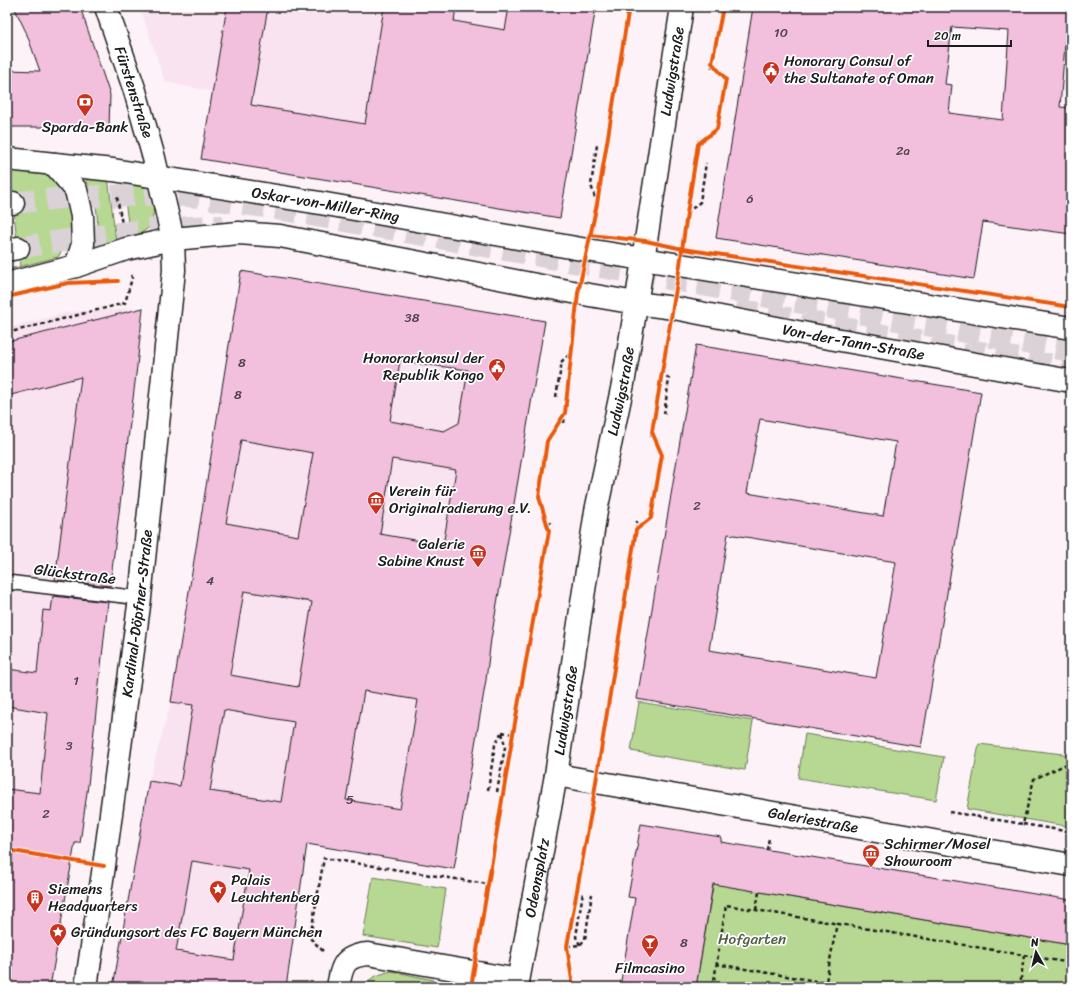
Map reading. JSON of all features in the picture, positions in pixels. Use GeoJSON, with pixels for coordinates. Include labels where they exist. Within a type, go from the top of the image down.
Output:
{"type":"FeatureCollection","features":[{"type":"Feature","properties":{"kind":"main road","name":"Fürstenstraße"},"geometry":{"type":"LineString","coordinates":[[106,7],[139,106],[154,158],[173,239]]}},
{"type":"Feature","properties":{"kind":"main road","name":"Ludwigstraße"},"geometry":{"type":"LineString","coordinates":[[556,775],[596,511],[623,384],[682,7]]}},
{"type":"Feature","properties":{"kind":"main road","name":"Oskar-von-Miller-Ring"},"geometry":{"type":"LineString","coordinates":[[7,159],[113,170],[328,204],[643,259]]}},
{"type":"Feature","properties":{"kind":"main road"},"geometry":{"type":"LineString","coordinates":[[54,164],[76,190],[82,216],[83,244],[76,266]]}},
{"type":"Feature","properties":{"kind":"main road"},"geometry":{"type":"LineString","coordinates":[[7,284],[76,266],[126,249],[173,239],[239,233],[280,236],[636,303]]}},
{"type":"Feature","properties":{"kind":"main road","name":"Kardinal-Döpfner-Straße"},"geometry":{"type":"LineString","coordinates":[[86,987],[140,598],[174,270],[173,239]]}},
{"type":"Feature","properties":{"kind":"main road"},"geometry":{"type":"LineString","coordinates":[[643,259],[1071,328]]}},
{"type":"Feature","properties":{"kind":"main road","name":"Von-der-Tann-Straße"},"geometry":{"type":"LineString","coordinates":[[636,303],[674,308],[818,336],[1071,381]]}},
{"type":"Feature","properties":{"kind":"main road","name":"Galeriestraße"},"geometry":{"type":"LineString","coordinates":[[556,775],[1071,865]]}},
{"type":"Feature","properties":{"kind":"main road","name":"Odeonsplatz"},"geometry":{"type":"LineString","coordinates":[[339,979],[345,962],[351,957],[368,954],[517,984],[556,775]]}},
{"type":"Feature","properties":{"kind":"lane","name":"Glückstraße"},"geometry":{"type":"LineString","coordinates":[[7,582],[140,598]]}},
{"type":"Feature","properties":{"kind":"path"},"geometry":{"type":"LineString","coordinates":[[712,63],[712,68]]}},
{"type":"Feature","properties":{"kind":"path"},"geometry":{"type":"LineString","coordinates":[[698,144],[699,137]]}},
{"type":"Feature","properties":{"kind":"path"},"geometry":{"type":"LineString","coordinates":[[597,145],[591,185],[597,204]]}},
{"type":"Feature","properties":{"kind":"path"},"geometry":{"type":"LineString","coordinates":[[687,213],[700,202],[706,163]]}},
{"type":"Feature","properties":{"kind":"path"},"geometry":{"type":"LineString","coordinates":[[7,333],[125,303],[132,278],[113,170]]}},
{"type":"Feature","properties":{"kind":"path"},"geometry":{"type":"LineString","coordinates":[[556,397],[562,361],[571,353]]}},
{"type":"Feature","properties":{"kind":"path"},"geometry":{"type":"LineString","coordinates":[[662,371],[670,379],[664,414]]}},
{"type":"Feature","properties":{"kind":"path"},"geometry":{"type":"LineString","coordinates":[[564,423],[566,413]]}},
{"type":"Feature","properties":{"kind":"path"},"geometry":{"type":"LineString","coordinates":[[651,437],[652,432]]}},
{"type":"Feature","properties":{"kind":"path"},"geometry":{"type":"LineString","coordinates":[[636,530],[637,521]]}},
{"type":"Feature","properties":{"kind":"path"},"geometry":{"type":"LineString","coordinates":[[549,531],[550,522]]}},
{"type":"Feature","properties":{"kind":"path"},"geometry":{"type":"LineString","coordinates":[[502,732],[513,734]]}},
{"type":"Feature","properties":{"kind":"path"},"geometry":{"type":"LineString","coordinates":[[498,792],[505,747],[502,732]]}},
{"type":"Feature","properties":{"kind":"path"},"geometry":{"type":"LineString","coordinates":[[488,790],[495,745],[502,732]]}},
{"type":"Feature","properties":{"kind":"path"},"geometry":{"type":"LineString","coordinates":[[1023,824],[1034,780],[1071,762]]}},
{"type":"Feature","properties":{"kind":"path"},"geometry":{"type":"LineString","coordinates":[[949,812],[1071,832]]}},
{"type":"Feature","properties":{"kind":"path"},"geometry":{"type":"LineString","coordinates":[[339,979],[310,938],[324,858],[488,884]]}},
{"type":"Feature","properties":{"kind":"path"},"geometry":{"type":"LineString","coordinates":[[580,945],[576,937],[583,892]]}},
{"type":"Feature","properties":{"kind":"path"},"geometry":{"type":"LineString","coordinates":[[756,910],[759,892]]}},
{"type":"Feature","properties":{"kind":"path"},"geometry":{"type":"LineString","coordinates":[[567,946],[580,945],[585,939],[592,894]]}},
{"type":"Feature","properties":{"kind":"path"},"geometry":{"type":"LineString","coordinates":[[712,987],[726,905],[1071,963]]}},
{"type":"Feature","properties":{"kind":"path"},"geometry":{"type":"LineString","coordinates":[[826,987],[837,923]]}},
{"type":"Feature","properties":{"kind":"path"},"geometry":{"type":"LineString","coordinates":[[1020,987],[1024,955]]}},
{"type":"Feature","properties":{"kind":"path"},"geometry":{"type":"LineString","coordinates":[[716,964],[851,987]]}},
{"type":"Feature","properties":{"kind":"shaded area"},"geometry":{"type":"Polygon","coordinates":[[[140,7],[596,7],[560,218],[201,159],[213,92],[165,82],[140,7]]]}},
{"type":"Feature","properties":{"kind":"shaded area"},"geometry":{"type":"Polygon","coordinates":[[[241,271],[545,321],[454,869],[307,844],[286,987],[113,987],[149,781],[171,702],[241,271]]]}},
{"type":"Feature","properties":{"kind":"shaded area"},"geometry":{"type":"Polygon","coordinates":[[[143,308],[80,843],[7,833],[7,328],[70,312],[143,308]]]}},
{"type":"Feature","properties":{"kind":"green space"},"geometry":{"type":"Polygon","coordinates":[[[7,168],[31,170],[49,176],[65,193],[71,204],[73,234],[58,257],[20,267],[10,178],[7,178],[7,168]]]}},
{"type":"Feature","properties":{"kind":"green space"},"geometry":{"type":"Polygon","coordinates":[[[84,176],[108,177],[116,242],[92,250],[92,244],[97,231],[97,214],[93,195],[84,176]]]}},
{"type":"Feature","properties":{"kind":"green space"},"geometry":{"type":"Polygon","coordinates":[[[122,179],[146,188],[150,194],[153,204],[153,219],[149,227],[143,232],[130,237],[122,179]]]}},
{"type":"Feature","properties":{"kind":"green space"},"geometry":{"type":"Polygon","coordinates":[[[639,702],[753,721],[745,770],[631,751],[639,702]]]}},
{"type":"Feature","properties":{"kind":"green space"},"geometry":{"type":"Polygon","coordinates":[[[805,734],[944,757],[936,800],[798,778],[805,734]]]}},
{"type":"Feature","properties":{"kind":"green space"},"geometry":{"type":"Polygon","coordinates":[[[979,744],[1071,755],[1071,827],[967,809],[979,744]]]}},
{"type":"Feature","properties":{"kind":"green space"},"geometry":{"type":"Polygon","coordinates":[[[373,877],[446,889],[437,948],[363,936],[373,877]]]}},
{"type":"Feature","properties":{"kind":"green space","name":"Hofgarten"},"geometry":{"type":"Polygon","coordinates":[[[714,881],[748,887],[748,890],[1071,945],[1071,987],[696,987],[714,881]]]}},
{"type":"Feature","properties":{"kind":"green space"},"geometry":{"type":"Polygon","coordinates":[[[392,971],[433,980],[432,987],[362,987],[376,976],[392,971]]]}},
{"type":"Feature","properties":{"kind":"building"},"geometry":{"type":"Polygon","coordinates":[[[14,7],[80,7],[110,95],[109,127],[7,127],[7,70],[40,71],[26,32],[14,7]]]}},
{"type":"Feature","properties":{"kind":"building"},"geometry":{"type":"Polygon","coordinates":[[[227,7],[268,7],[251,105],[365,124],[384,7],[456,7],[454,21],[505,30],[509,7],[596,7],[560,218],[201,159],[227,7]]]}},
{"type":"Feature","properties":{"kind":"building"},"geometry":{"type":"Polygon","coordinates":[[[753,7],[1071,7],[1071,31],[1066,31],[1060,107],[1071,108],[1071,234],[983,222],[974,279],[716,238],[753,7]],[[952,27],[945,84],[952,85],[949,113],[1003,120],[1009,31],[952,27]]]}},
{"type":"Feature","properties":{"kind":"building"},"geometry":{"type":"Polygon","coordinates":[[[241,271],[545,321],[454,869],[307,844],[286,987],[113,987],[149,781],[180,786],[193,705],[171,702],[241,271]],[[400,361],[390,421],[444,431],[459,423],[468,370],[400,361]],[[241,440],[226,523],[298,536],[313,453],[241,440]],[[392,459],[380,534],[443,545],[456,470],[392,459]],[[244,591],[230,675],[298,687],[312,602],[244,591]],[[364,691],[346,800],[400,809],[418,700],[364,691]],[[224,710],[210,791],[281,802],[294,722],[224,710]],[[192,861],[176,951],[234,960],[249,870],[192,861]]]}},
{"type":"Feature","properties":{"kind":"building"},"geometry":{"type":"Polygon","coordinates":[[[143,308],[110,586],[55,580],[81,377],[7,396],[7,342],[143,308]]]}},
{"type":"Feature","properties":{"kind":"building"},"geometry":{"type":"Polygon","coordinates":[[[696,345],[981,392],[921,747],[637,699],[696,345]],[[760,419],[747,493],[883,516],[896,442],[760,419]],[[728,534],[709,650],[876,678],[896,562],[728,534]]]}},
{"type":"Feature","properties":{"kind":"building"},"geometry":{"type":"Polygon","coordinates":[[[53,596],[108,602],[88,785],[80,843],[75,843],[50,987],[7,987],[7,789],[40,793],[48,713],[7,706],[7,669],[37,673],[43,610],[51,611],[53,596]]]}},
{"type":"Feature","properties":{"kind":"building"},"geometry":{"type":"Polygon","coordinates":[[[641,824],[721,837],[721,842],[1071,900],[1071,945],[713,884],[696,987],[620,987],[635,898],[628,897],[641,824]]]}},
{"type":"Feature","properties":{"kind":"tunnel"},"geometry":{"type":"LineString","coordinates":[[13,203],[71,197],[142,195],[190,196],[272,208],[1071,351]]}},
{"type":"Feature","properties":{"kind":"tunnel"},"geometry":{"type":"LineString","coordinates":[[18,248],[120,233],[171,228],[223,226]]}},
{"type":"Feature","properties":{"kind":"tunnel"},"geometry":{"type":"LineString","coordinates":[[736,309],[1071,368]]}},
{"type":"Feature","properties":{"kind":"cycle path"},"geometry":{"type":"LineString","coordinates":[[471,987],[513,734],[549,531],[539,497],[547,441],[565,413],[578,293],[597,204],[629,7]]}},
{"type":"Feature","properties":{"kind":"cycle path"},"geometry":{"type":"LineString","coordinates":[[573,987],[567,946],[592,807],[636,530],[651,518],[662,455],[652,432],[680,265],[698,144],[717,129],[726,79],[712,63],[723,7]]}},
{"type":"Feature","properties":{"kind":"cycle path"},"geometry":{"type":"LineString","coordinates":[[590,235],[646,241],[683,249],[1071,307]]}},
{"type":"Feature","properties":{"kind":"cycle path"},"geometry":{"type":"LineString","coordinates":[[7,297],[68,283],[118,281]]}},
{"type":"Feature","properties":{"kind":"cycle path"},"geometry":{"type":"LineString","coordinates":[[7,850],[104,866]]}},
{"type":"Feature","properties":{"kind":"place","name":"Honorary Consul of the Sultanate of Oman"},"geometry":{"type":"Point","coordinates":[771,85]}},
{"type":"Feature","properties":{"kind":"place","name":"Sparda-Bank"},"geometry":{"type":"Point","coordinates":[85,117]}},
{"type":"Feature","properties":{"kind":"place","name":"Honorarkonsul der Republik Kongo"},"geometry":{"type":"Point","coordinates":[497,382]}},
{"type":"Feature","properties":{"kind":"place","name":"Verein für Originalradierung e.V."},"geometry":{"type":"Point","coordinates":[376,515]}},
{"type":"Feature","properties":{"kind":"place","name":"Galerie Sabine Knust"},"geometry":{"type":"Point","coordinates":[478,568]}},
{"type":"Feature","properties":{"kind":"place","name":"Schirmer/Mosel Showroom"},"geometry":{"type":"Point","coordinates":[871,868]}},
{"type":"Feature","properties":{"kind":"place","name":"Palais Leuchtenberg"},"geometry":{"type":"Point","coordinates":[218,904]}},
{"type":"Feature","properties":{"kind":"place","name":"Siemens Headquarters"},"geometry":{"type":"Point","coordinates":[35,913]}},
{"type":"Feature","properties":{"kind":"place","name":"Gründungsort des FC Bayern München"},"geometry":{"type":"Point","coordinates":[58,947]}},
{"type":"Feature","properties":{"kind":"place","name":"Filmcasino"},"geometry":{"type":"Point","coordinates":[650,958]}}]}
